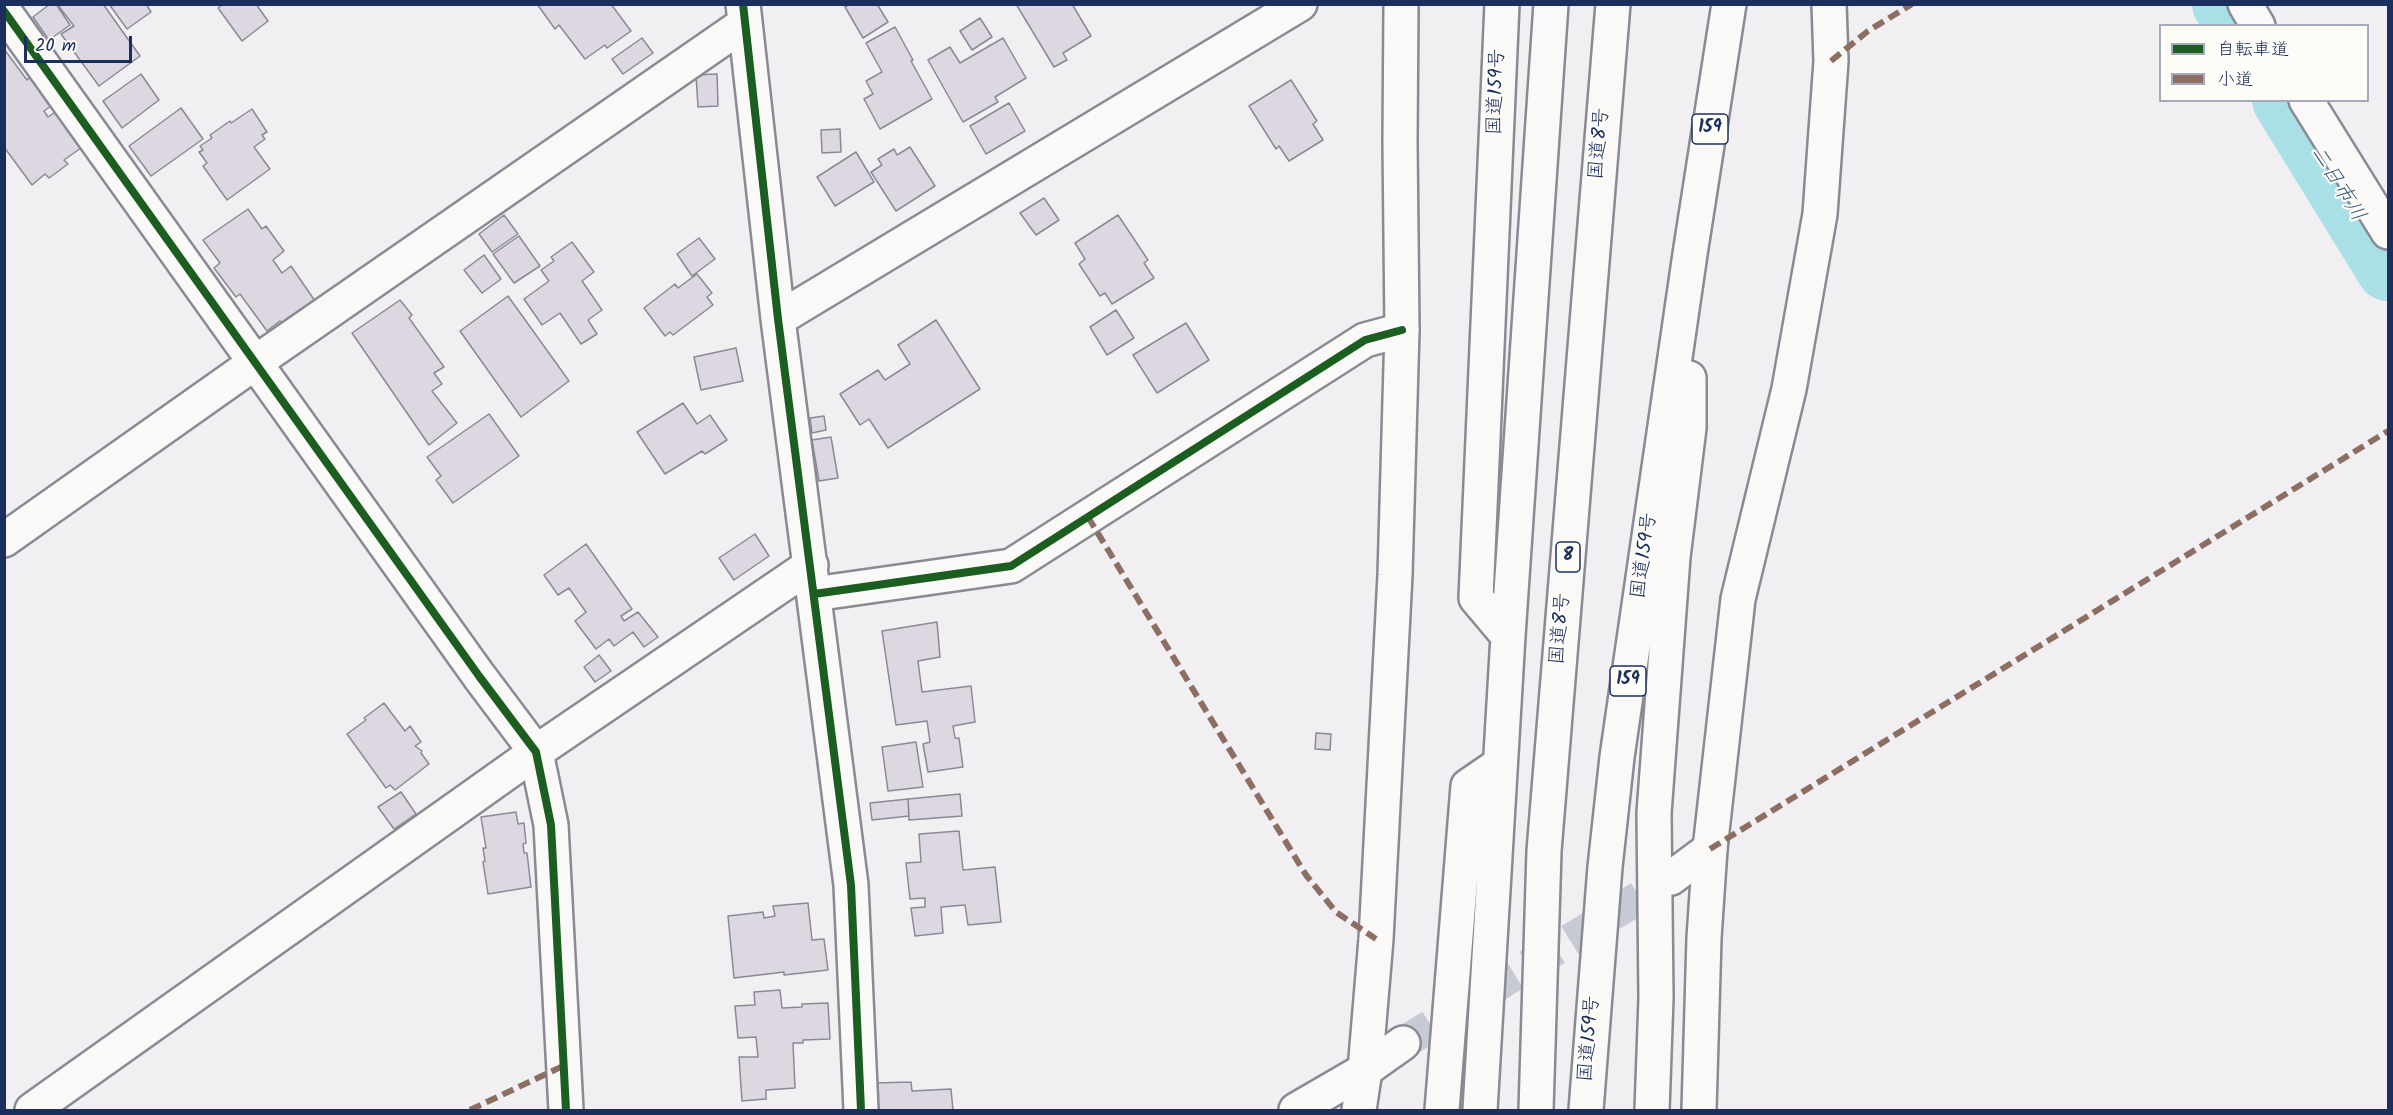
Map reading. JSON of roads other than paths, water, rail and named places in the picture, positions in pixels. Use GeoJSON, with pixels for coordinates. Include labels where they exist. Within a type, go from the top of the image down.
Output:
{"type":"FeatureCollection","features":[{"type":"Feature","properties":{"kind":"main road"},"geometry":{"type":"LineString","coordinates":[[778,319],[1300,4]]}},
{"type":"Feature","properties":{"kind":"main road"},"geometry":{"type":"LineString","coordinates":[[1359,1110],[1365,1070],[1385,788],[1395,575],[1402,330],[1401,4]]}},
{"type":"Feature","properties":{"kind":"main road","name":"国道159号"},"geometry":{"type":"LineString","coordinates":[[1502,4],[1476,598],[1508,636]]}},
{"type":"Feature","properties":{"kind":"main road"},"geometry":{"type":"LineString","coordinates":[[1480,1110],[1508,636],[1551,4]]}},
{"type":"Feature","properties":{"kind":"main road","name":"国道8号"},"geometry":{"type":"LineString","coordinates":[[1536,1110],[1544,851],[1613,4]]}},
{"type":"Feature","properties":{"kind":"main road","name":"国道159号"},"geometry":{"type":"LineString","coordinates":[[1586,1110],[1605,867],[1617,757],[1729,4]]}},
{"type":"Feature","properties":{"kind":"main road"},"geometry":{"type":"LineString","coordinates":[[1699,1110],[1704,938],[1710,849],[1738,599],[1789,389],[1820,214],[1831,61],[1829,4]]}},
{"type":"Feature","properties":{"kind":"main road"},"geometry":{"type":"LineString","coordinates":[[2245,4],[2257,24]]}},
{"type":"Feature","properties":{"kind":"main road"},"geometry":{"type":"LineString","coordinates":[[4,11],[479,676],[536,752],[551,825],[566,1110]]}},
{"type":"Feature","properties":{"kind":"main road"},"geometry":{"type":"LineString","coordinates":[[4,540],[744,14],[778,319],[851,885],[861,1110]]}},
{"type":"Feature","properties":{"kind":"main road"},"geometry":{"type":"LineString","coordinates":[[2307,102],[2388,232]]}},
{"type":"Feature","properties":{"kind":"main road"},"geometry":{"type":"LineString","coordinates":[[1652,1110],[1656,999],[1654,813],[1673,557],[1689,428],[1690,254]]}},
{"type":"Feature","properties":{"kind":"main road"},"geometry":{"type":"LineString","coordinates":[[32,1110],[536,752],[812,579],[1011,566],[1365,340],[1402,330]]}},
{"type":"Feature","properties":{"kind":"main road"},"geometry":{"type":"LineString","coordinates":[[1442,1110],[1468,786],[1500,764]]}},
{"type":"Feature","properties":{"kind":"main road"},"geometry":{"type":"LineString","coordinates":[[1671,878],[1710,849]]}},
{"type":"Feature","properties":{"kind":"main road"},"geometry":{"type":"LineString","coordinates":[[1296,1110],[1365,1070],[1403,1043]]}},
{"type":"Feature","properties":{"kind":"waterway","name":"二日市川"},"geometry":{"type":"LineString","coordinates":[[2224,4],[2236,24]]}},
{"type":"Feature","properties":{"kind":"waterway","name":"二日市川"},"geometry":{"type":"LineString","coordinates":[[2285,102],[2388,269]]}},
{"type":"Feature","properties":{"kind":"tunnel"},"geometry":{"type":"LineString","coordinates":[[1403,1043],[1671,878]]}}]}
